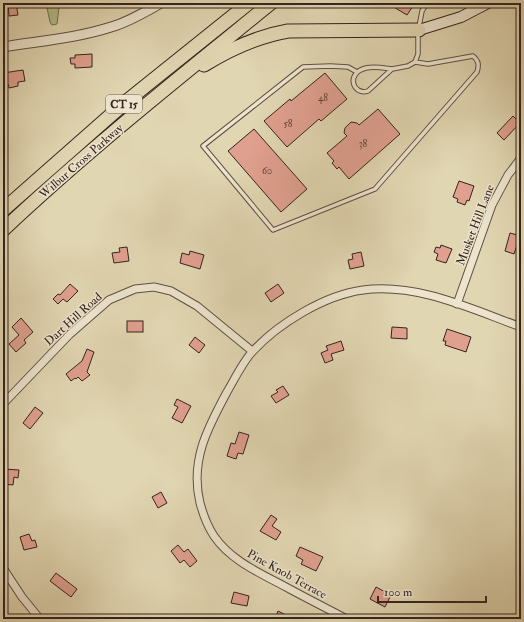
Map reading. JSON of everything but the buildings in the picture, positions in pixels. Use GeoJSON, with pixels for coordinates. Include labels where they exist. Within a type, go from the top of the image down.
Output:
{"type":"FeatureCollection","features":[{"type":"Feature","properties":{"kind":"highway","name":"Wilbur Cross Parkway"},"geometry":{"type":"LineString","coordinates":[[3,210],[128,100],[249,3]]}},
{"type":"Feature","properties":{"kind":"highway","name":"Wilbur Cross Parkway"},"geometry":{"type":"LineString","coordinates":[[3,230],[28,206],[167,87],[271,3]]}},
{"type":"Feature","properties":{"kind":"highway"},"geometry":{"type":"LineString","coordinates":[[167,87],[212,60],[279,32],[297,30],[419,30]]}},
{"type":"Feature","properties":{"kind":"main road"},"geometry":{"type":"LineString","coordinates":[[419,30],[472,12],[488,3]]}},
{"type":"Feature","properties":{"kind":"street"},"geometry":{"type":"LineString","coordinates":[[3,46],[86,34],[112,27],[132,19],[161,3]]}},
{"type":"Feature","properties":{"kind":"street","name":"Musket Hill Lane"},"geometry":{"type":"LineString","coordinates":[[457,304],[492,205],[508,175],[521,158]]}},
{"type":"Feature","properties":{"kind":"street","name":"Dart Hill Road"},"geometry":{"type":"LineString","coordinates":[[3,404],[70,334],[109,300],[134,289],[154,288],[171,291],[197,306],[252,351]]}},
{"type":"Feature","properties":{"kind":"street","name":"Pine Knob Terrace"},"geometry":{"type":"LineString","coordinates":[[347,619],[251,568],[232,556],[214,536],[202,510],[196,481],[197,466],[200,451],[214,415],[231,384],[252,351],[284,323],[338,296],[362,290],[405,290],[426,294],[521,327]]}},
{"type":"Feature","properties":{"kind":"street"},"geometry":{"type":"LineString","coordinates":[[3,568],[40,619]]}},
{"type":"Feature","properties":{"kind":"lane"},"geometry":{"type":"LineString","coordinates":[[415,62],[418,54],[419,30],[422,11],[427,3]]}},
{"type":"Feature","properties":{"kind":"lane"},"geometry":{"type":"LineString","coordinates":[[465,3],[472,12]]}},
{"type":"Feature","properties":{"kind":"lane"},"geometry":{"type":"LineString","coordinates":[[358,72],[348,67],[303,67],[203,146],[274,230],[375,189],[477,72],[479,66],[478,60],[473,56],[428,64],[415,62],[408,66],[392,69],[380,67],[366,68],[353,76],[352,80],[354,85],[360,91],[365,92],[392,69]]}},
{"type":"Feature","properties":{"kind":"green space"},"geometry":{"type":"Polygon","coordinates":[[[38,3],[57,3],[59,7],[57,24],[52,25],[47,8],[38,3]]]}}]}
